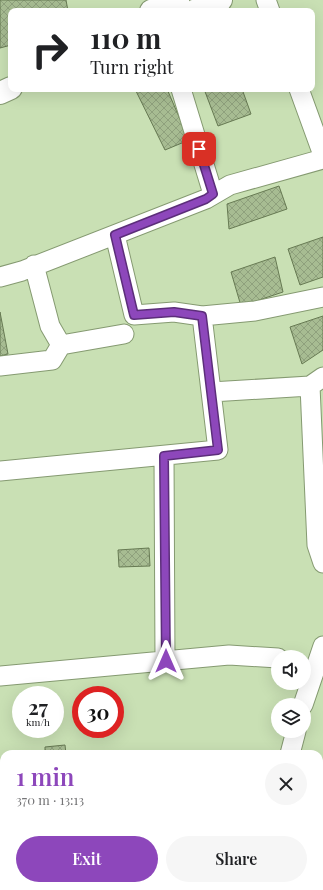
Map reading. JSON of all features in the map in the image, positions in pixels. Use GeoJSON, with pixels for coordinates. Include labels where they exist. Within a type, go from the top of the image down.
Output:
{"type":"FeatureCollection","features":[{"type":"Feature","properties":{"kind":"main road"},"geometry":{"type":"LineString","coordinates":[[150,7],[178,0]]}},
{"type":"Feature","properties":{"kind":"main road"},"geometry":{"type":"LineString","coordinates":[[201,8],[221,0]]}},
{"type":"Feature","properties":{"kind":"street"},"geometry":{"type":"LineString","coordinates":[[182,92],[213,194]]}},
{"type":"Feature","properties":{"kind":"street"},"geometry":{"type":"LineString","coordinates":[[300,92],[323,155]]}},
{"type":"Feature","properties":{"kind":"street"},"geometry":{"type":"LineString","coordinates":[[0,277],[22,271],[206,199],[230,185],[323,159]]}},
{"type":"Feature","properties":{"kind":"street"},"geometry":{"type":"LineString","coordinates":[[115,235],[134,315],[174,312],[202,316],[256,312],[323,297]]}},
{"type":"Feature","properties":{"kind":"street"},"geometry":{"type":"LineString","coordinates":[[34,266],[50,326],[61,345]]}},
{"type":"Feature","properties":{"kind":"street"},"geometry":{"type":"LineString","coordinates":[[0,471],[218,450],[202,316]]}},
{"type":"Feature","properties":{"kind":"street"},"geometry":{"type":"LineString","coordinates":[[0,366],[52,360],[61,345],[124,334]]}},
{"type":"Feature","properties":{"kind":"street"},"geometry":{"type":"LineString","coordinates":[[211,392],[316,382],[317,545],[323,564]]}},
{"type":"Feature","properties":{"kind":"street"},"geometry":{"type":"LineString","coordinates":[[164,456],[166,661]]}},
{"type":"Feature","properties":{"kind":"street"},"geometry":{"type":"LineString","coordinates":[[0,676],[229,654],[271,657]]}},
{"type":"Feature","properties":{"kind":"street"},"geometry":{"type":"LineString","coordinates":[[305,698],[315,655]]}},
{"type":"Feature","properties":{"kind":"street"},"geometry":{"type":"LineString","coordinates":[[291,750],[294,738]]}},
{"type":"Feature","properties":{"kind":"building"},"geometry":{"type":"Polygon","coordinates":[[[0,0],[66,0],[67,8],[8,8],[8,46],[0,48],[0,0]]]}},
{"type":"Feature","properties":{"kind":"building"},"geometry":{"type":"Polygon","coordinates":[[[136,92],[168,92],[189,140],[165,150],[136,92]]]}},
{"type":"Feature","properties":{"kind":"building"},"geometry":{"type":"Polygon","coordinates":[[[205,92],[243,92],[251,114],[218,126],[205,92]]]}},
{"type":"Feature","properties":{"kind":"building"},"geometry":{"type":"Polygon","coordinates":[[[279,186],[287,209],[229,229],[227,204],[279,186]]]}},
{"type":"Feature","properties":{"kind":"building"},"geometry":{"type":"Polygon","coordinates":[[[323,237],[323,277],[300,285],[288,249],[323,237]]]}},
{"type":"Feature","properties":{"kind":"building"},"geometry":{"type":"Polygon","coordinates":[[[275,257],[283,292],[241,306],[231,272],[275,257]]]}},
{"type":"Feature","properties":{"kind":"building"},"geometry":{"type":"Polygon","coordinates":[[[0,312],[8,354],[0,356],[0,312]]]}},
{"type":"Feature","properties":{"kind":"building"},"geometry":{"type":"Polygon","coordinates":[[[323,316],[323,350],[302,364],[290,327],[323,316]]]}},
{"type":"Feature","properties":{"kind":"building"},"geometry":{"type":"Polygon","coordinates":[[[149,548],[150,566],[119,567],[118,550],[149,548]]]}},
{"type":"Feature","properties":{"kind":"building"},"geometry":{"type":"Polygon","coordinates":[[[65,745],[66,750],[45,750],[45,747],[65,745]]]}},
{"type":"Feature","properties":{"kind":"route"},"geometry":{"type":"LineString","coordinates":[[166,661],[164,456],[218,450],[202,316],[174,312],[134,315],[115,235],[206,199],[213,194],[199,149]]}}]}
